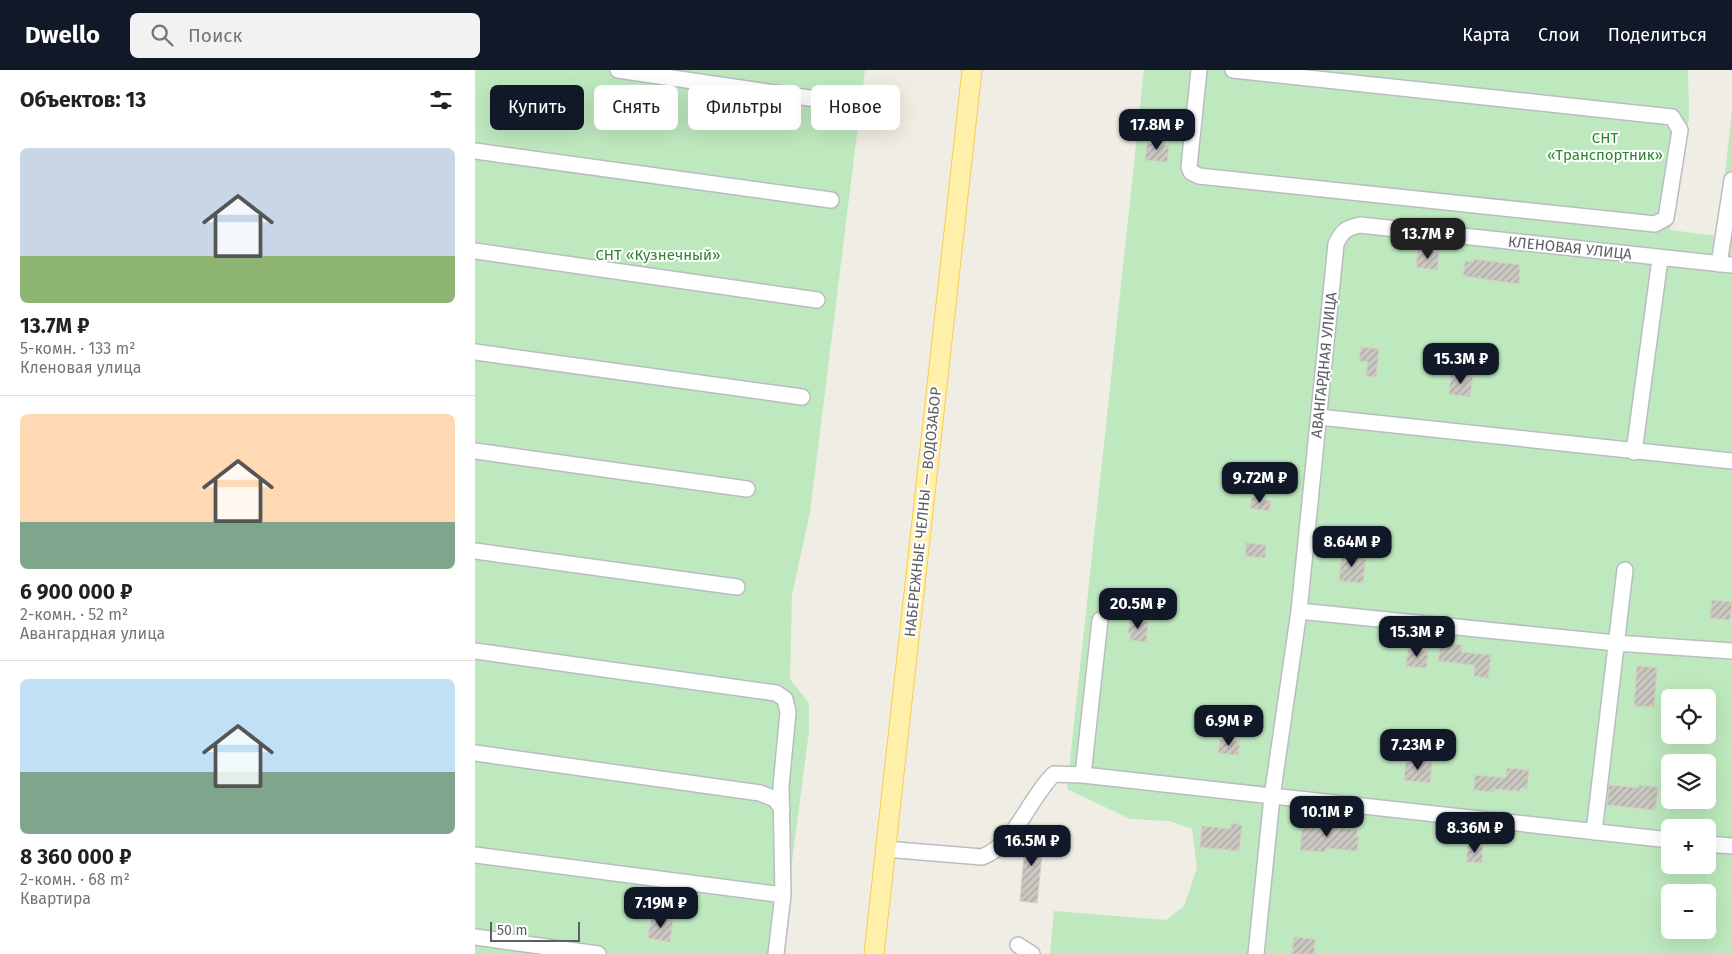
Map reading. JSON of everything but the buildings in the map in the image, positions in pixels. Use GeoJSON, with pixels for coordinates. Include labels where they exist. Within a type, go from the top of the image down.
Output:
{"type":"FeatureCollection","features":[{"type":"Feature","properties":{"kind":"main road","name":"НАБЕРЕЖНЫЕ ЧЕЛНЫ — ВОДОЗАБОР"},"geometry":{"type":"LineString","coordinates":[[874,954],[972,70]]}},
{"type":"Feature","properties":{"kind":"street"},"geometry":{"type":"LineString","coordinates":[[618,70],[811,98]]}},
{"type":"Feature","properties":{"kind":"street"},"geometry":{"type":"LineString","coordinates":[[1199,70],[1189,167],[1191,172],[1199,176],[1655,224],[1666,218],[1680,130],[1672,117],[1233,70]]}},
{"type":"Feature","properties":{"kind":"street"},"geometry":{"type":"LineString","coordinates":[[475,150],[831,200]]}},
{"type":"Feature","properties":{"kind":"street"},"geometry":{"type":"LineString","coordinates":[[1725,264],[1732,180]]}},
{"type":"Feature","properties":{"kind":"street","name":"КЛЕНОВАЯ УЛИЦА"},"geometry":{"type":"LineString","coordinates":[[1348,227],[1361,225],[1725,264]]}},
{"type":"Feature","properties":{"kind":"street","name":"АВАНГАРДНАЯ УЛИЦА"},"geometry":{"type":"LineString","coordinates":[[1256,954],[1272,797],[1299,610],[1336,244],[1341,233],[1348,227]]}},
{"type":"Feature","properties":{"kind":"street"},"geometry":{"type":"LineString","coordinates":[[475,251],[817,300]]}},
{"type":"Feature","properties":{"kind":"street"},"geometry":{"type":"LineString","coordinates":[[1634,452],[1660,258]]}},
{"type":"Feature","properties":{"kind":"street"},"geometry":{"type":"LineString","coordinates":[[475,352],[802,397]]}},
{"type":"Feature","properties":{"kind":"street"},"geometry":{"type":"LineString","coordinates":[[1319,417],[1732,461]]}},
{"type":"Feature","properties":{"kind":"street"},"geometry":{"type":"LineString","coordinates":[[475,451],[747,489]]}},
{"type":"Feature","properties":{"kind":"street"},"geometry":{"type":"LineString","coordinates":[[475,551],[737,587]]}},
{"type":"Feature","properties":{"kind":"street"},"geometry":{"type":"LineString","coordinates":[[1593,832],[1625,570]]}},
{"type":"Feature","properties":{"kind":"street"},"geometry":{"type":"LineString","coordinates":[[1299,610],[1616,643],[1732,652]]}},
{"type":"Feature","properties":{"kind":"street"},"geometry":{"type":"LineString","coordinates":[[1083,775],[1100,620]]}},
{"type":"Feature","properties":{"kind":"street"},"geometry":{"type":"LineString","coordinates":[[475,651],[776,693],[785,699],[789,712],[781,786],[783,808],[783,895],[776,954]]}},
{"type":"Feature","properties":{"kind":"street"},"geometry":{"type":"LineString","coordinates":[[475,753],[760,793],[775,799],[783,808]]}},
{"type":"Feature","properties":{"kind":"street"},"geometry":{"type":"LineString","coordinates":[[885,849],[981,857],[993,852],[1009,836],[1042,786],[1054,774],[1083,775],[1661,839]]}},
{"type":"Feature","properties":{"kind":"street"},"geometry":{"type":"LineString","coordinates":[[1716,845],[1732,846]]}},
{"type":"Feature","properties":{"kind":"street"},"geometry":{"type":"LineString","coordinates":[[475,855],[783,895]]}},
{"type":"Feature","properties":{"kind":"street"},"geometry":{"type":"LineString","coordinates":[[475,937],[598,954]]}},
{"type":"Feature","properties":{"kind":"street"},"geometry":{"type":"LineString","coordinates":[[1019,944],[1032,954]]}},
{"type":"Feature","properties":{"kind":"green space","name":"СНТ «Кузнечный»"},"geometry":{"type":"Polygon","coordinates":[[[475,70],[865,70],[863,85],[811,85],[811,130],[858,130],[810,512],[792,595],[790,679],[809,703],[809,731],[780,954],[475,954],[475,70]]]}},
{"type":"Feature","properties":{"kind":"green space","name":"СНТ «Транспортник»"},"geometry":{"type":"Polygon","coordinates":[[[1144,70],[1688,70],[1689,117],[1670,230],[1718,236],[1732,110],[1732,954],[1050,954],[1054,911],[1166,920],[1184,906],[1197,868],[1192,829],[1169,821],[1130,819],[1067,789],[1144,70]]]}}]}
